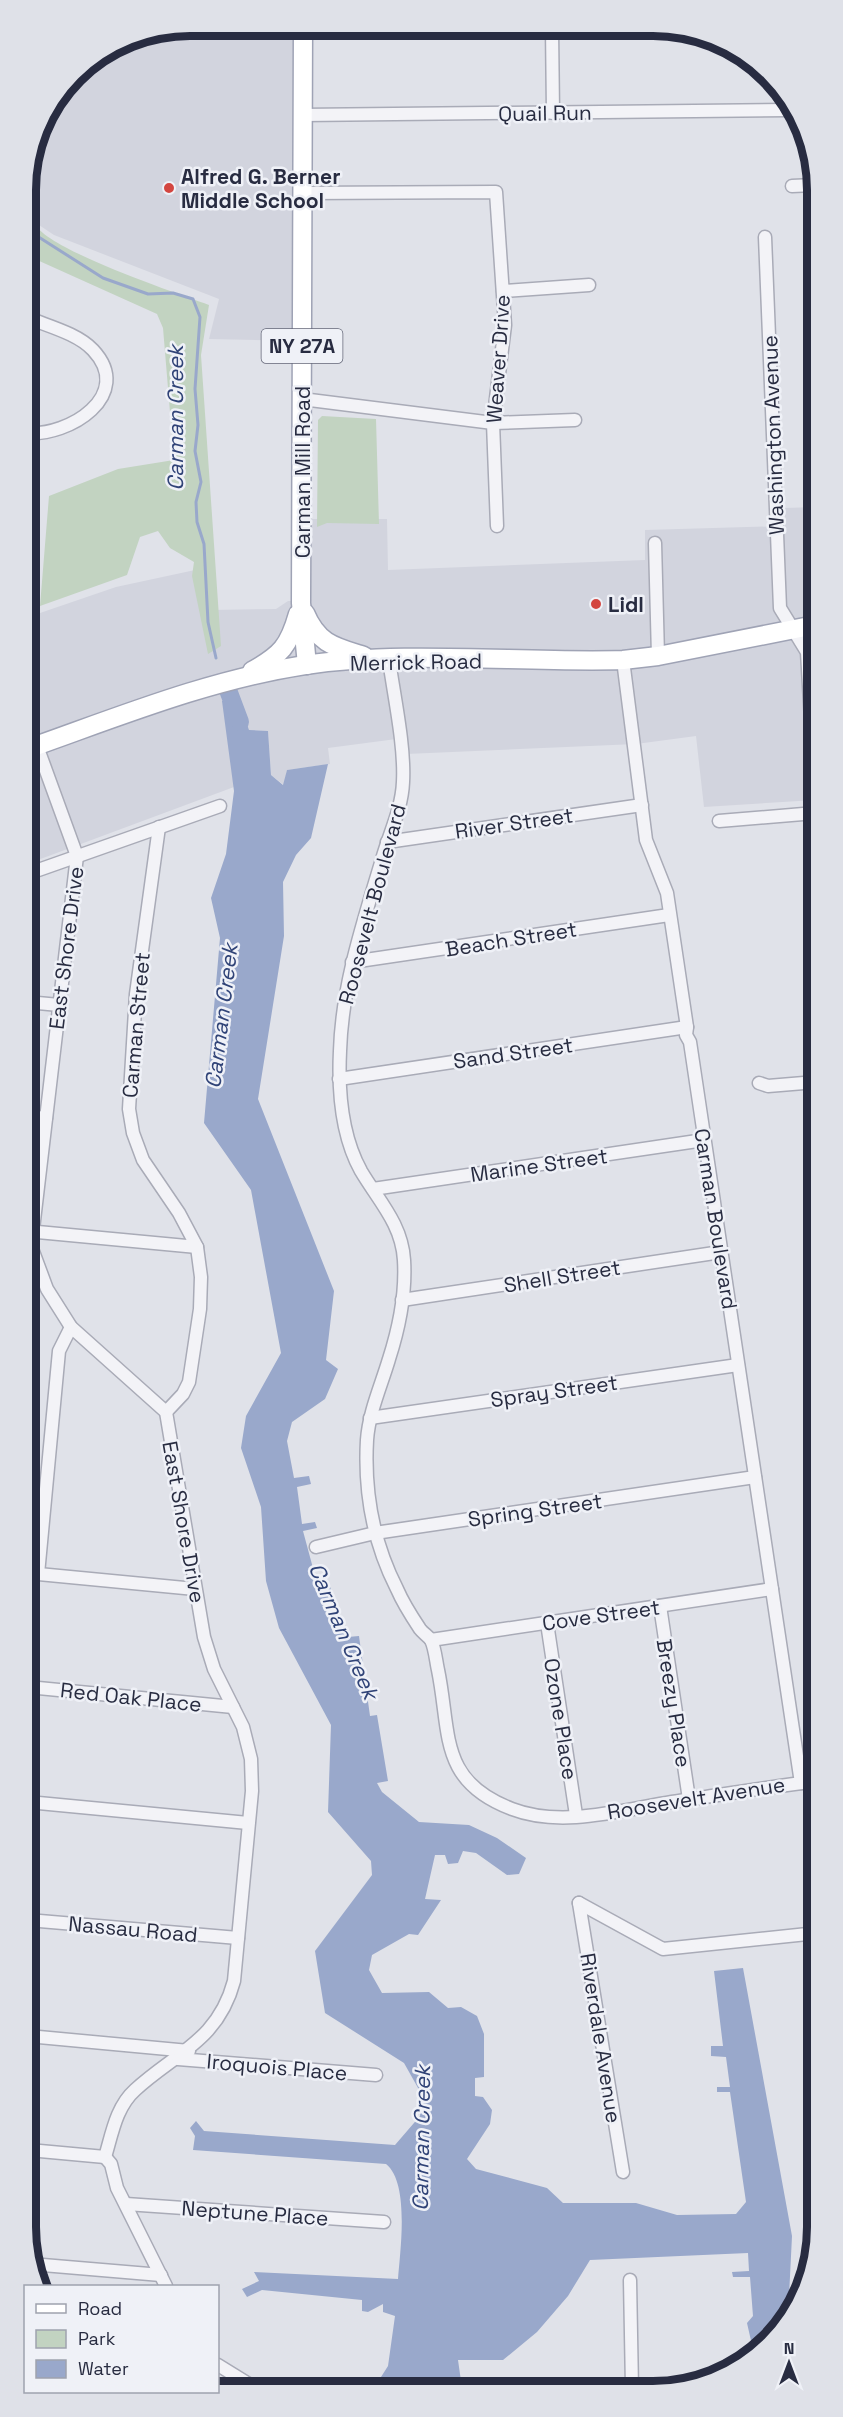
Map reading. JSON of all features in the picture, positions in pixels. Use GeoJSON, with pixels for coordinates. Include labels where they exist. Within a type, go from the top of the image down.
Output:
{"type":"FeatureCollection","features":[{"type":"Feature","properties":{"kind":"main road","name":"Carman Mill Road"},"geometry":{"type":"LineString","coordinates":[[303,36],[301,603],[307,665]]}},
{"type":"Feature","properties":{"kind":"main road"},"geometry":{"type":"LineString","coordinates":[[301,603],[311,627],[320,638],[338,648],[383,660]]}},
{"type":"Feature","properties":{"kind":"main road"},"geometry":{"type":"LineString","coordinates":[[242,676],[283,650],[292,636],[301,603]]}},
{"type":"Feature","properties":{"kind":"main road","name":"Merrick Road"},"geometry":{"type":"LineString","coordinates":[[36,747],[196,689],[242,676],[307,665],[383,660],[623,660],[658,656],[807,627]]}},
{"type":"Feature","properties":{"kind":"street"},"geometry":{"type":"LineString","coordinates":[[552,36],[553,113]]}},
{"type":"Feature","properties":{"kind":"street","name":"Quail Run"},"geometry":{"type":"LineString","coordinates":[[302,115],[784,110]]}},
{"type":"Feature","properties":{"kind":"street"},"geometry":{"type":"LineString","coordinates":[[792,186],[807,185]]}},
{"type":"Feature","properties":{"kind":"street","name":"Weaver Drive"},"geometry":{"type":"LineString","coordinates":[[302,193],[496,192],[504,325],[493,423],[496,526]]}},
{"type":"Feature","properties":{"kind":"street","name":"Washington Avenue"},"geometry":{"type":"LineString","coordinates":[[765,237],[780,608],[807,652]]}},
{"type":"Feature","properties":{"kind":"street"},"geometry":{"type":"LineString","coordinates":[[503,291],[589,285]]}},
{"type":"Feature","properties":{"kind":"street"},"geometry":{"type":"LineString","coordinates":[[36,322],[87,345],[104,366],[106,387],[98,405],[89,415],[56,429],[36,432]]}},
{"type":"Feature","properties":{"kind":"street"},"geometry":{"type":"LineString","coordinates":[[302,399],[493,423],[575,420]]}},
{"type":"Feature","properties":{"kind":"street"},"geometry":{"type":"LineString","coordinates":[[655,543],[658,656]]}},
{"type":"Feature","properties":{"kind":"street","name":"Roosevelt Boulevard"},"geometry":{"type":"LineString","coordinates":[[383,660],[403,782],[398,815],[387,842],[352,962],[341,1029],[339,1079],[343,1119],[352,1151],[373,1189],[388,1210],[399,1235],[404,1259],[402,1300],[390,1355],[370,1418],[366,1480],[375,1533],[397,1591],[421,1630],[431,1640],[443,1694],[446,1737],[460,1770],[484,1795],[509,1808],[543,1816],[576,1815]]}},
{"type":"Feature","properties":{"kind":"street","name":"Carman Boulevard"},"geometry":{"type":"LineString","coordinates":[[623,660],[646,840],[667,893],[687,1027],[686,1035],[690,1042],[801,1783]]}},
{"type":"Feature","properties":{"kind":"street","name":"East Shore Drive"},"geometry":{"type":"LineString","coordinates":[[36,758],[77,856],[36,1184]]}},
{"type":"Feature","properties":{"kind":"street","name":"River Street"},"geometry":{"type":"LineString","coordinates":[[387,842],[642,805]]}},
{"type":"Feature","properties":{"kind":"street"},"geometry":{"type":"LineString","coordinates":[[36,871],[220,806]]}},
{"type":"Feature","properties":{"kind":"street"},"geometry":{"type":"LineString","coordinates":[[719,820],[807,814]]}},
{"type":"Feature","properties":{"kind":"street","name":"Carman Street"},"geometry":{"type":"LineString","coordinates":[[159,827],[136,994],[129,1109],[133,1132],[143,1160],[180,1213],[197,1247],[200,1310],[189,1382],[183,1394],[166,1412]]}},
{"type":"Feature","properties":{"kind":"street","name":"Beach Street"},"geometry":{"type":"LineString","coordinates":[[352,962],[669,915]]}},
{"type":"Feature","properties":{"kind":"street"},"geometry":{"type":"LineString","coordinates":[[36,1003],[59,1005]]}},
{"type":"Feature","properties":{"kind":"street","name":"Sand Street"},"geometry":{"type":"LineString","coordinates":[[339,1079],[687,1027]]}},
{"type":"Feature","properties":{"kind":"street"},"geometry":{"type":"LineString","coordinates":[[759,1083],[768,1086],[807,1083]]}},
{"type":"Feature","properties":{"kind":"street"},"geometry":{"type":"LineString","coordinates":[[36,1117],[46,1118]]}},
{"type":"Feature","properties":{"kind":"street","name":"Marine Street"},"geometry":{"type":"LineString","coordinates":[[373,1189],[704,1140]]}},
{"type":"Feature","properties":{"kind":"street"},"geometry":{"type":"LineString","coordinates":[[36,1232],[197,1247]]}},
{"type":"Feature","properties":{"kind":"street","name":"Shell Street"},"geometry":{"type":"LineString","coordinates":[[402,1300],[721,1252]]}},
{"type":"Feature","properties":{"kind":"street","name":"East Shore Drive"},"geometry":{"type":"LineString","coordinates":[[36,1259],[47,1289],[71,1327],[166,1412],[195,1589],[210,1658],[243,1727],[251,1759],[249,1823],[230,1997],[222,2013],[189,2051],[134,2091],[123,2106],[105,2157]]}},
{"type":"Feature","properties":{"kind":"street"},"geometry":{"type":"LineString","coordinates":[[36,1547],[59,1351],[71,1327]]}},
{"type":"Feature","properties":{"kind":"street","name":"Spray Street"},"geometry":{"type":"LineString","coordinates":[[370,1418],[738,1365]]}},
{"type":"Feature","properties":{"kind":"street","name":"Spring Street"},"geometry":{"type":"LineString","coordinates":[[316,1547],[375,1533],[755,1477]]}},
{"type":"Feature","properties":{"kind":"street"},"geometry":{"type":"LineString","coordinates":[[36,1573],[195,1589]]}},
{"type":"Feature","properties":{"kind":"street","name":"Cove Street"},"geometry":{"type":"LineString","coordinates":[[431,1640],[772,1589]]}},
{"type":"Feature","properties":{"kind":"street","name":"Breezy Place"},"geometry":{"type":"LineString","coordinates":[[660,1606],[689,1799]]}},
{"type":"Feature","properties":{"kind":"street","name":"Ozone Place"},"geometry":{"type":"LineString","coordinates":[[547,1623],[576,1815]]}},
{"type":"Feature","properties":{"kind":"street","name":"Red Oak Place"},"geometry":{"type":"LineString","coordinates":[[36,1688],[233,1707]]}},
{"type":"Feature","properties":{"kind":"street","name":"Roosevelt Avenue"},"geometry":{"type":"LineString","coordinates":[[576,1815],[807,1782]]}},
{"type":"Feature","properties":{"kind":"street"},"geometry":{"type":"LineString","coordinates":[[36,1803],[249,1823]]}},
{"type":"Feature","properties":{"kind":"street","name":"Riverdale Avenue"},"geometry":{"type":"LineString","coordinates":[[623,2172],[579,1903],[663,1949],[807,1935]]}},
{"type":"Feature","properties":{"kind":"street","name":"Nassau Road"},"geometry":{"type":"LineString","coordinates":[[36,1921],[238,1938]]}},
{"type":"Feature","properties":{"kind":"street"},"geometry":{"type":"LineString","coordinates":[[36,2037],[189,2051]]}},
{"type":"Feature","properties":{"kind":"street","name":"Iroquois Place"},"geometry":{"type":"LineString","coordinates":[[178,2058],[376,2075]]}},
{"type":"Feature","properties":{"kind":"street"},"geometry":{"type":"LineString","coordinates":[[36,2151],[105,2157],[111,2164],[117,2188],[163,2281]]}},
{"type":"Feature","properties":{"kind":"street","name":"Neptune Place"},"geometry":{"type":"LineString","coordinates":[[126,2204],[384,2222]]}},
{"type":"Feature","properties":{"kind":"street"},"geometry":{"type":"LineString","coordinates":[[41,2265],[163,2281]]}},
{"type":"Feature","properties":{"kind":"street"},"geometry":{"type":"LineString","coordinates":[[630,2280],[632,2381]]}},
{"type":"Feature","properties":{"kind":"street"},"geometry":{"type":"LineString","coordinates":[[219,2366],[244,2381]]}},
{"type":"Feature","properties":{"kind":"shaded area","name":"Alfred G. Berner Middle School"},"geometry":{"type":"Polygon","coordinates":[[[309,36],[307,341],[209,339],[219,299],[54,235],[39,225],[36,218],[36,180],[41,150],[52,122],[68,96],[96,68],[131,48],[170,37],[309,36]]]}},
{"type":"Feature","properties":{"kind":"shaded area"},"geometry":{"type":"Polygon","coordinates":[[[807,507],[807,801],[704,807],[696,736],[636,744],[406,754],[404,738],[328,748],[330,764],[287,770],[284,785],[271,775],[268,731],[249,730],[238,698],[223,701],[234,787],[36,861],[36,665],[38,664],[40,613],[116,587],[209,567],[210,610],[276,609],[288,601],[309,601],[308,519],[387,519],[388,570],[645,560],[645,530],[785,526],[785,508],[807,507]]]}},
{"type":"Feature","properties":{"kind":"green space"},"geometry":{"type":"Polygon","coordinates":[[[36,225],[44,234],[62,246],[87,258],[209,305],[201,355],[221,646],[208,654],[192,576],[194,562],[170,548],[158,531],[140,537],[127,575],[40,606],[49,496],[118,469],[174,460],[163,328],[157,314],[36,260],[36,225]]]}},
{"type":"Feature","properties":{"kind":"green space"},"geometry":{"type":"Polygon","coordinates":[[[322,416],[376,419],[379,524],[327,523],[317,527],[318,420],[322,416]]]}},
{"type":"Feature","properties":{"kind":"water"},"geometry":{"type":"Polygon","coordinates":[[[238,697],[249,730],[268,731],[271,775],[283,785],[287,770],[328,764],[311,838],[296,855],[283,882],[284,936],[258,1099],[334,1291],[326,1360],[338,1369],[325,1399],[292,1422],[287,1441],[294,1478],[309,1476],[311,1484],[297,1487],[302,1524],[315,1522],[317,1528],[303,1531],[317,1583],[329,1584],[334,1598],[322,1606],[348,1637],[359,1636],[370,1716],[377,1715],[388,1781],[377,1783],[382,1792],[419,1822],[469,1825],[497,1838],[526,1858],[519,1874],[507,1875],[476,1853],[463,1851],[458,1863],[448,1864],[445,1855],[435,1855],[425,1899],[441,1900],[418,1935],[409,1934],[372,1955],[369,1970],[382,1993],[429,1992],[448,2008],[461,2007],[477,2016],[484,2034],[484,2077],[475,2078],[475,2096],[483,2097],[492,2110],[490,2124],[467,2159],[476,2169],[547,2188],[563,2203],[636,2203],[677,2215],[736,2214],[746,2202],[730,2092],[717,2092],[717,2087],[730,2087],[726,2057],[711,2056],[711,2046],[723,2046],[714,1971],[743,1968],[792,2236],[789,2298],[775,2321],[765,2333],[759,2333],[759,2339],[752,2345],[747,2323],[753,2316],[750,2277],[733,2277],[732,2272],[749,2271],[748,2253],[590,2260],[568,2296],[537,2332],[503,2360],[458,2360],[461,2381],[378,2381],[388,2366],[395,2316],[383,2312],[383,2304],[368,2312],[362,2311],[362,2300],[262,2290],[247,2297],[242,2289],[259,2281],[254,2272],[398,2279],[401,2202],[393,2173],[386,2164],[193,2150],[195,2136],[190,2128],[196,2121],[204,2131],[395,2145],[420,2116],[422,2095],[404,2063],[325,2013],[315,1951],[372,1875],[371,1861],[328,1812],[331,1725],[279,1628],[266,1581],[261,1507],[241,1448],[246,1416],[281,1353],[251,1190],[204,1123],[220,938],[211,898],[226,854],[234,791],[222,701],[238,697]]]}},
{"type":"Feature","properties":{"kind":"waterway","name":"Carman Creek"},"geometry":{"type":"LineString","coordinates":[[36,234],[103,278],[148,294],[173,293],[193,299],[200,317],[195,389],[198,425],[195,451],[201,482],[196,502],[197,522],[204,544],[208,622],[216,658]]}},
{"type":"Feature","properties":{"kind":"waterway","name":"Carman Creek"},"geometry":{"type":"LineString","coordinates":[[228,690],[240,722]]}},
{"type":"Feature","properties":{"kind":"place","name":"Alfred G. Berner Middle School"},"geometry":{"type":"Point","coordinates":[169,188]}},
{"type":"Feature","properties":{"kind":"place","name":"Lidl"},"geometry":{"type":"Point","coordinates":[596,604]}}]}
